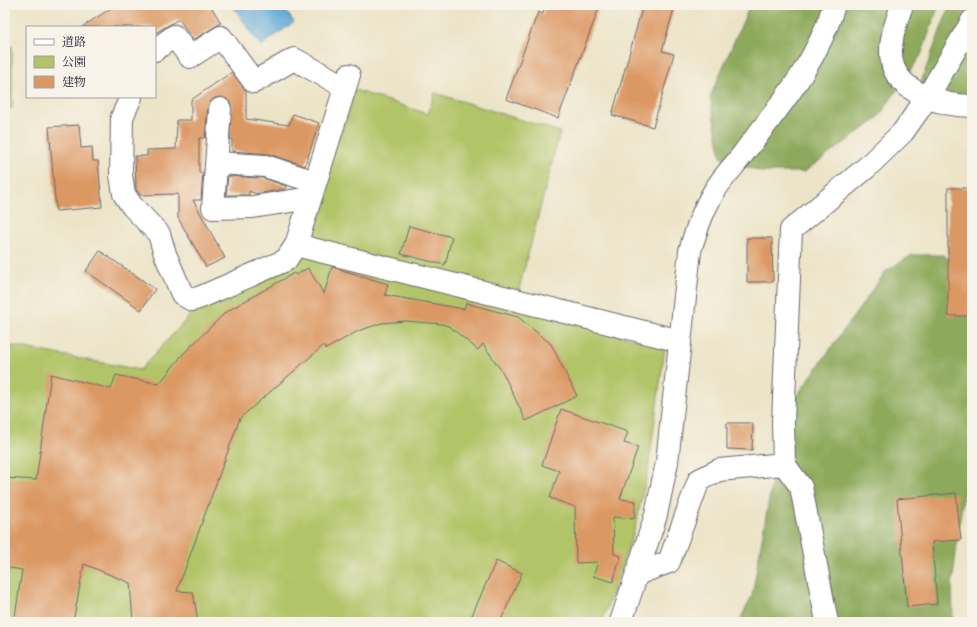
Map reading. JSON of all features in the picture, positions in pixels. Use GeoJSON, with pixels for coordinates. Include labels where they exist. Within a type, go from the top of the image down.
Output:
{"type":"FeatureCollection","features":[{"type":"Feature","properties":{"kind":"street"},"geometry":{"type":"LineString","coordinates":[[622,622],[656,515],[667,462],[690,252],[700,218],[715,190],[793,89],[814,52],[830,19],[834,5]]}},
{"type":"Feature","properties":{"kind":"street"},"geometry":{"type":"LineString","coordinates":[[902,5],[893,34],[892,62],[902,83],[927,98],[972,106]]}},
{"type":"Feature","properties":{"kind":"street"},"geometry":{"type":"LineString","coordinates":[[827,622],[801,487],[784,464],[784,423],[791,230],[866,168],[903,132],[927,98],[972,21]]}},
{"type":"Feature","properties":{"kind":"street"},"geometry":{"type":"LineString","coordinates":[[131,98],[122,117],[121,175],[124,194],[132,206],[159,234],[164,254],[182,294],[192,300],[286,260],[296,245],[347,81],[294,59],[254,82],[221,37],[190,57],[174,36],[156,49]]}},
{"type":"Feature","properties":{"kind":"street"},"geometry":{"type":"LineString","coordinates":[[220,109],[213,208],[253,207],[312,190]]}},
{"type":"Feature","properties":{"kind":"street"},"geometry":{"type":"LineString","coordinates":[[217,164],[265,166],[312,190]]}},
{"type":"Feature","properties":{"kind":"street"},"geometry":{"type":"LineString","coordinates":[[296,245],[680,341]]}},
{"type":"Feature","properties":{"kind":"street"},"geometry":{"type":"LineString","coordinates":[[637,574],[669,562],[699,480],[719,470],[784,464]]}},
{"type":"Feature","properties":{"kind":"green space"},"geometry":{"type":"Polygon","coordinates":[[[750,5],[939,5],[921,55],[877,119],[804,172],[761,172],[721,157],[710,97],[750,5]]]}},
{"type":"Feature","properties":{"kind":"green space"},"geometry":{"type":"Polygon","coordinates":[[[950,5],[972,5],[972,98],[919,87],[950,5]]]}},
{"type":"Feature","properties":{"kind":"green space"},"geometry":{"type":"Polygon","coordinates":[[[12,46],[12,108],[5,109],[5,49],[12,46]]]}},
{"type":"Feature","properties":{"kind":"green space"},"geometry":{"type":"Polygon","coordinates":[[[349,88],[428,114],[435,93],[560,132],[514,308],[665,347],[648,470],[635,528],[602,622],[5,622],[5,346],[14,346],[140,370],[199,306],[299,260],[349,88]]]}},
{"type":"Feature","properties":{"kind":"green space"},"geometry":{"type":"Polygon","coordinates":[[[912,255],[943,255],[965,275],[972,297],[972,424],[952,585],[953,622],[739,622],[752,596],[784,414],[886,271],[912,255]]]}},
{"type":"Feature","properties":{"kind":"water"},"geometry":{"type":"Polygon","coordinates":[[[232,5],[281,5],[294,22],[261,46],[232,5]]]}},
{"type":"Feature","properties":{"kind":"building"},"geometry":{"type":"Polygon","coordinates":[[[116,5],[210,5],[221,23],[193,40],[179,19],[156,32],[156,26],[84,26],[116,5]]]}},
{"type":"Feature","properties":{"kind":"building"},"geometry":{"type":"Polygon","coordinates":[[[545,5],[600,5],[558,118],[506,99],[538,12],[543,14],[545,5]]]}},
{"type":"Feature","properties":{"kind":"building"},"geometry":{"type":"Polygon","coordinates":[[[643,5],[675,5],[662,51],[674,54],[653,127],[612,115],[643,5]]]}},
{"type":"Feature","properties":{"kind":"building"},"geometry":{"type":"Polygon","coordinates":[[[232,72],[246,91],[246,119],[289,125],[293,114],[319,123],[305,166],[269,154],[232,151],[232,139],[230,139],[231,104],[227,99],[221,97],[215,98],[210,102],[205,138],[199,138],[199,173],[203,173],[201,200],[193,200],[225,258],[206,267],[178,218],[178,194],[140,195],[136,189],[135,156],[147,156],[147,150],[176,149],[177,120],[191,120],[191,100],[232,72]]]}},
{"type":"Feature","properties":{"kind":"building"},"geometry":{"type":"Polygon","coordinates":[[[79,125],[81,148],[92,147],[93,161],[98,161],[102,207],[56,211],[49,127],[79,125]]]}},
{"type":"Feature","properties":{"kind":"building"},"geometry":{"type":"Polygon","coordinates":[[[228,176],[263,178],[286,186],[285,189],[256,194],[249,191],[249,195],[226,195],[228,176]]]}},
{"type":"Feature","properties":{"kind":"building"},"geometry":{"type":"Polygon","coordinates":[[[948,188],[972,188],[972,316],[948,316],[948,188]]]}},
{"type":"Feature","properties":{"kind":"building"},"geometry":{"type":"Polygon","coordinates":[[[409,226],[452,237],[445,265],[401,254],[409,226]]]}},
{"type":"Feature","properties":{"kind":"building"},"geometry":{"type":"Polygon","coordinates":[[[747,238],[772,238],[773,282],[747,282],[747,238]]]}},
{"type":"Feature","properties":{"kind":"building"},"geometry":{"type":"Polygon","coordinates":[[[100,251],[155,289],[141,310],[86,271],[100,251]]]}},
{"type":"Feature","properties":{"kind":"building"},"geometry":{"type":"Polygon","coordinates":[[[332,267],[388,284],[385,295],[464,309],[466,303],[518,317],[551,344],[577,396],[526,421],[503,373],[483,344],[478,350],[449,326],[442,324],[406,321],[382,323],[358,331],[326,349],[324,345],[240,418],[177,591],[193,592],[198,622],[133,622],[130,583],[84,564],[73,622],[20,622],[15,617],[22,570],[5,567],[5,478],[36,480],[51,374],[111,389],[116,375],[159,384],[183,354],[226,312],[294,273],[296,275],[308,268],[324,294],[332,267]]]}},
{"type":"Feature","properties":{"kind":"building"},"geometry":{"type":"Polygon","coordinates":[[[561,409],[628,432],[624,443],[638,447],[620,499],[636,501],[634,519],[613,517],[614,554],[621,556],[613,582],[593,576],[598,562],[576,563],[575,507],[550,498],[559,471],[542,465],[561,409]]]}},
{"type":"Feature","properties":{"kind":"building"},"geometry":{"type":"Polygon","coordinates":[[[727,423],[753,423],[752,450],[727,449],[727,423]]]}},
{"type":"Feature","properties":{"kind":"building"},"geometry":{"type":"Polygon","coordinates":[[[956,493],[961,540],[932,542],[937,604],[907,607],[897,499],[956,493]]]}},
{"type":"Feature","properties":{"kind":"building"},"geometry":{"type":"Polygon","coordinates":[[[496,561],[522,573],[500,622],[469,622],[496,561]]]}}]}
